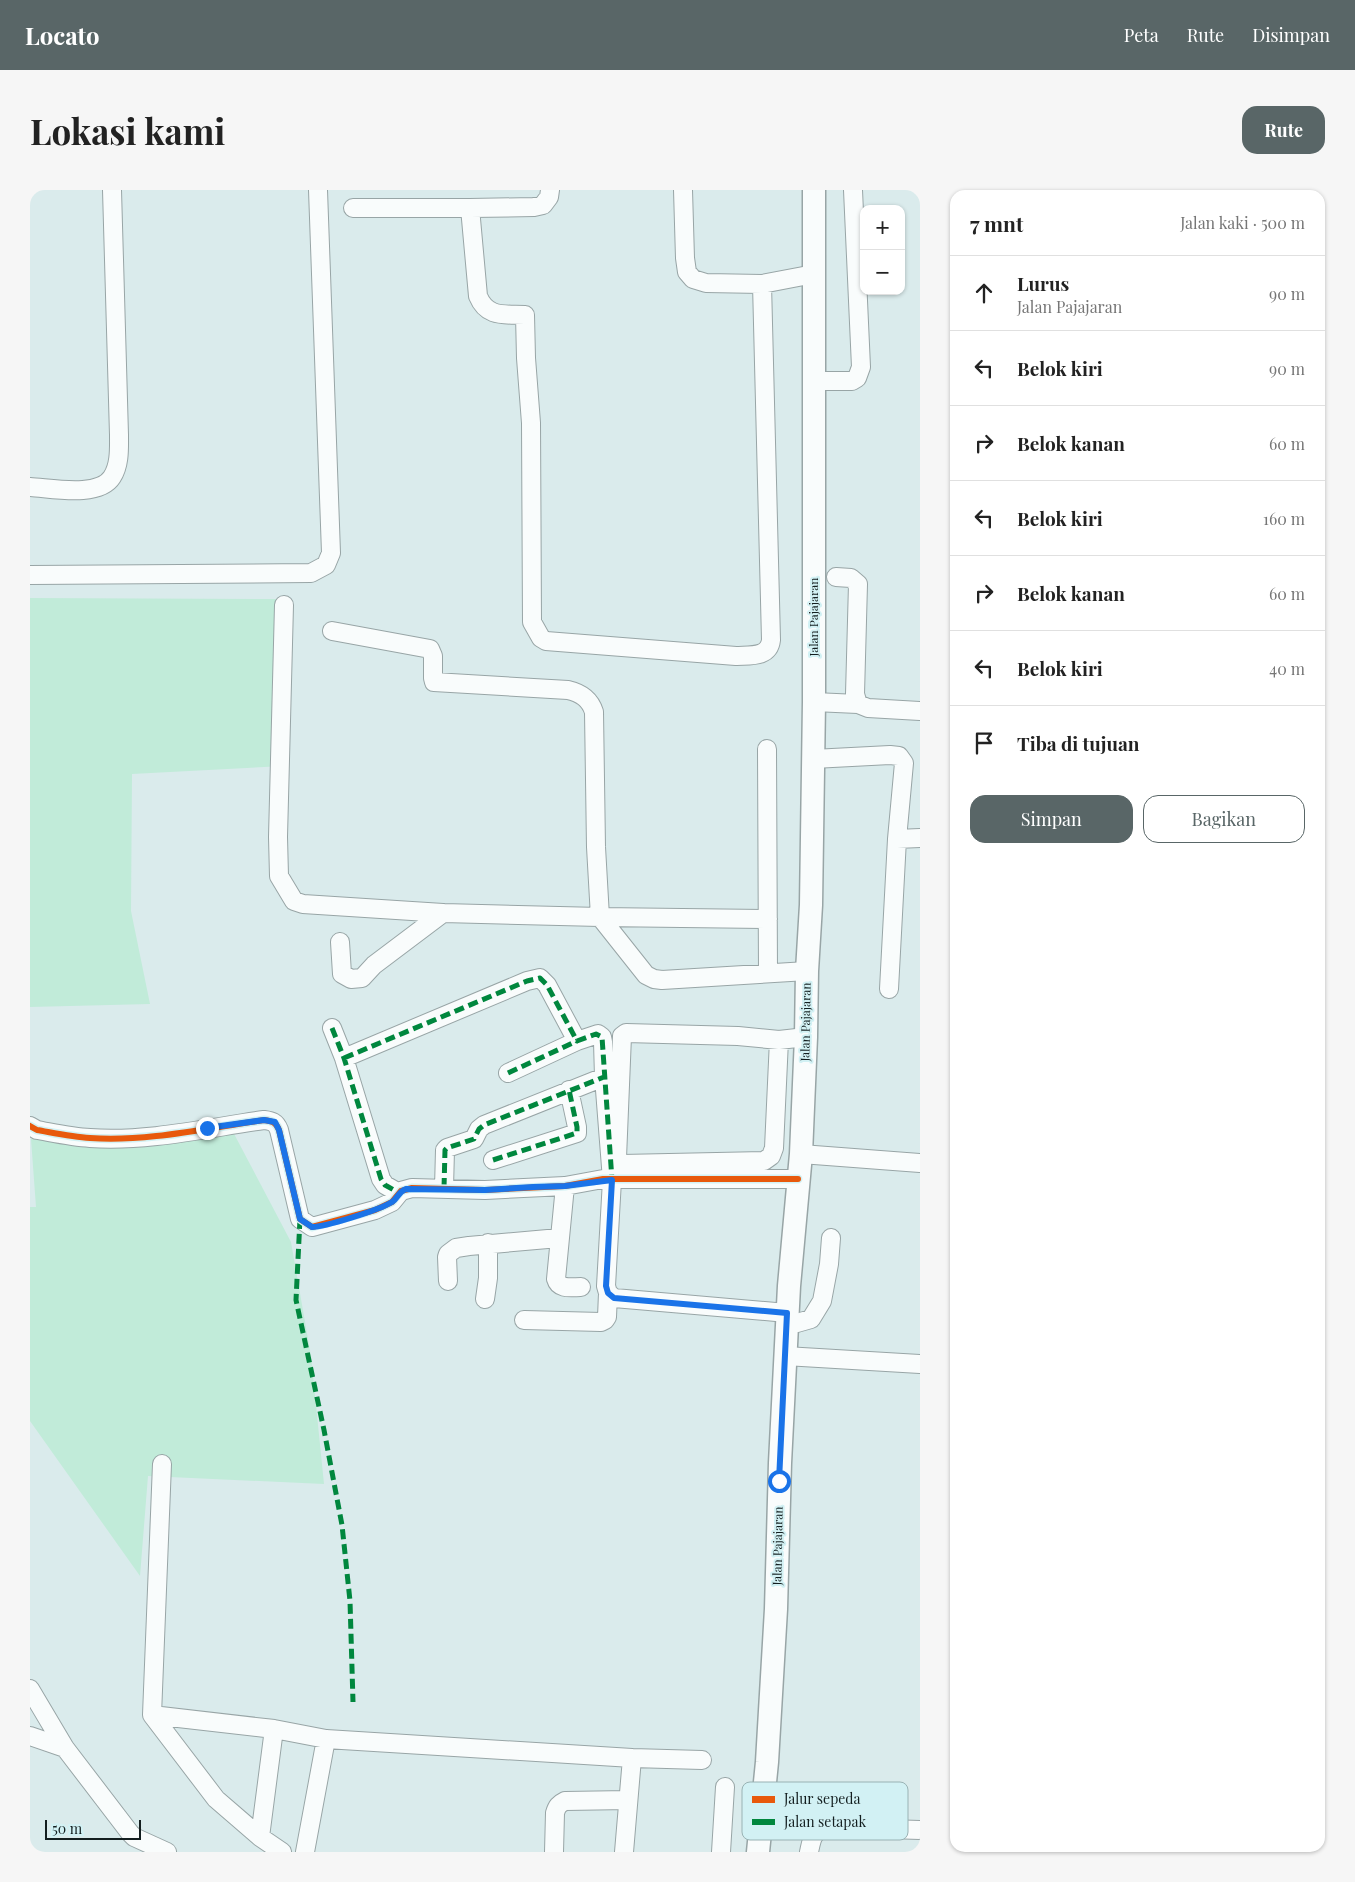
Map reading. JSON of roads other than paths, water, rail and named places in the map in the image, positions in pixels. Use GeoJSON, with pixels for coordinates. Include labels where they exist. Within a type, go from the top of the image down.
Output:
{"type":"FeatureCollection","features":[{"type":"Feature","properties":{"kind":"main road","name":"Jalan Pajajaran"},"geometry":{"type":"LineString","coordinates":[[765,1782],[776,1619],[780,1463],[787,1318],[801,1154],[811,904],[814,702],[814,190]]}},
{"type":"Feature","properties":{"kind":"street"},"geometry":{"type":"LineString","coordinates":[[30,487],[83,490],[95,488],[108,482],[116,468],[119,453],[119,435],[112,190]]}},
{"type":"Feature","properties":{"kind":"street"},"geometry":{"type":"LineString","coordinates":[[30,575],[311,573],[326,565],[331,553],[318,190]]}},
{"type":"Feature","properties":{"kind":"street"},"geometry":{"type":"LineString","coordinates":[[353,208],[534,207],[544,204],[549,197],[550,190]]}},
{"type":"Feature","properties":{"kind":"street"},"geometry":{"type":"LineString","coordinates":[[683,190],[685,258],[687,272],[693,279],[706,283],[762,284],[814,274]]}},
{"type":"Feature","properties":{"kind":"street"},"geometry":{"type":"LineString","coordinates":[[814,381],[852,381],[857,378],[861,367],[852,190]]}},
{"type":"Feature","properties":{"kind":"street"},"geometry":{"type":"LineString","coordinates":[[470,208],[478,296],[481,305],[490,312],[525,315],[531,423],[532,622],[541,638],[546,641],[736,656],[761,655],[770,646],[762,284]]}},
{"type":"Feature","properties":{"kind":"street"},"geometry":{"type":"LineString","coordinates":[[836,577],[851,578],[858,584],[855,694],[858,704]]}},
{"type":"Feature","properties":{"kind":"street"},"geometry":{"type":"LineString","coordinates":[[284,605],[278,836],[279,876],[283,886],[294,901],[303,904],[443,913],[600,917],[768,918]]}},
{"type":"Feature","properties":{"kind":"street"},"geometry":{"type":"LineString","coordinates":[[332,631],[430,649],[432,653],[434,682],[568,690],[580,693],[591,704],[594,712],[596,847],[600,917],[646,975],[662,980],[807,971]]}},
{"type":"Feature","properties":{"kind":"street"},"geometry":{"type":"LineString","coordinates":[[814,702],[858,704],[868,708],[920,711]]}},
{"type":"Feature","properties":{"kind":"street"},"geometry":{"type":"LineString","coordinates":[[767,749],[768,973]]}},
{"type":"Feature","properties":{"kind":"street"},"geometry":{"type":"LineString","coordinates":[[813,759],[890,755],[899,756],[904,763],[897,839],[889,989]]}},
{"type":"Feature","properties":{"kind":"street"},"geometry":{"type":"LineString","coordinates":[[897,839],[920,838]]}},
{"type":"Feature","properties":{"kind":"street"},"geometry":{"type":"LineString","coordinates":[[340,942],[342,974],[351,980],[362,978],[374,965],[443,913]]}},
{"type":"Feature","properties":{"kind":"street"},"geometry":{"type":"LineString","coordinates":[[344,1058],[536,978],[540,978],[547,985],[577,1041]]}},
{"type":"Feature","properties":{"kind":"street"},"geometry":{"type":"LineString","coordinates":[[332,1028],[344,1058],[381,1179],[385,1185],[399,1193]]}},
{"type":"Feature","properties":{"kind":"street"},"geometry":{"type":"LineString","coordinates":[[778,1040],[774,1148],[771,1156],[764,1161],[618,1162],[616,1158],[622,1036],[626,1032],[738,1036],[778,1040],[806,1037]]}},
{"type":"Feature","properties":{"kind":"street"},"geometry":{"type":"LineString","coordinates":[[508,1073],[577,1041],[596,1034],[602,1037],[612,1180],[606,1286],[608,1293],[607,1317],[601,1322],[524,1320]]}},
{"type":"Feature","properties":{"kind":"street"},"geometry":{"type":"LineString","coordinates":[[444,1188],[446,1148],[474,1139],[484,1125],[604,1077]]}},
{"type":"Feature","properties":{"kind":"street"},"geometry":{"type":"LineString","coordinates":[[493,1160],[576,1133],[577,1127],[568,1090]]}},
{"type":"Feature","properties":{"kind":"street"},"geometry":{"type":"LineString","coordinates":[[30,1126],[37,1130],[89,1138],[117,1138],[149,1136],[264,1120],[271,1121],[277,1125],[279,1130],[300,1219],[312,1227],[375,1210],[392,1202],[399,1193],[412,1188],[485,1190],[565,1186],[612,1180],[798,1179]]}},
{"type":"Feature","properties":{"kind":"street"},"geometry":{"type":"LineString","coordinates":[[801,1154],[920,1163]]}},
{"type":"Feature","properties":{"kind":"street"},"geometry":{"type":"LineString","coordinates":[[565,1186],[559,1238],[558,1284],[561,1286],[581,1287]]}},
{"type":"Feature","properties":{"kind":"street"},"geometry":{"type":"LineString","coordinates":[[448,1281],[448,1254],[456,1248],[488,1243],[559,1238]]}},
{"type":"Feature","properties":{"kind":"street"},"geometry":{"type":"LineString","coordinates":[[608,1293],[614,1298],[787,1318],[797,1323],[811,1319],[822,1301],[829,1264],[831,1238]]}},
{"type":"Feature","properties":{"kind":"street"},"geometry":{"type":"LineString","coordinates":[[485,1299],[488,1278],[488,1243]]}},
{"type":"Feature","properties":{"kind":"street"},"geometry":{"type":"LineString","coordinates":[[785,1356],[920,1364]]}},
{"type":"Feature","properties":{"kind":"street"},"geometry":{"type":"LineString","coordinates":[[162,1464],[152,1715],[216,1799],[260,1837],[282,1852]]}},
{"type":"Feature","properties":{"kind":"street"},"geometry":{"type":"LineString","coordinates":[[30,1689],[65,1748],[134,1837],[167,1852]]}},
{"type":"Feature","properties":{"kind":"street"},"geometry":{"type":"LineString","coordinates":[[152,1715],[274,1729],[326,1739],[632,1758],[702,1760]]}},
{"type":"Feature","properties":{"kind":"street"},"geometry":{"type":"LineString","coordinates":[[260,1837],[274,1729]]}},
{"type":"Feature","properties":{"kind":"street"},"geometry":{"type":"LineString","coordinates":[[30,1736],[65,1748]]}},
{"type":"Feature","properties":{"kind":"street"},"geometry":{"type":"LineString","coordinates":[[305,1852],[326,1739]]}},
{"type":"Feature","properties":{"kind":"street"},"geometry":{"type":"LineString","coordinates":[[624,1852],[632,1758]]}},
{"type":"Feature","properties":{"kind":"street"},"geometry":{"type":"LineString","coordinates":[[721,1852],[726,1787]]}},
{"type":"Feature","properties":{"kind":"street"},"geometry":{"type":"LineString","coordinates":[[554,1852],[556,1813],[560,1803],[565,1801],[628,1800]]}}]}
